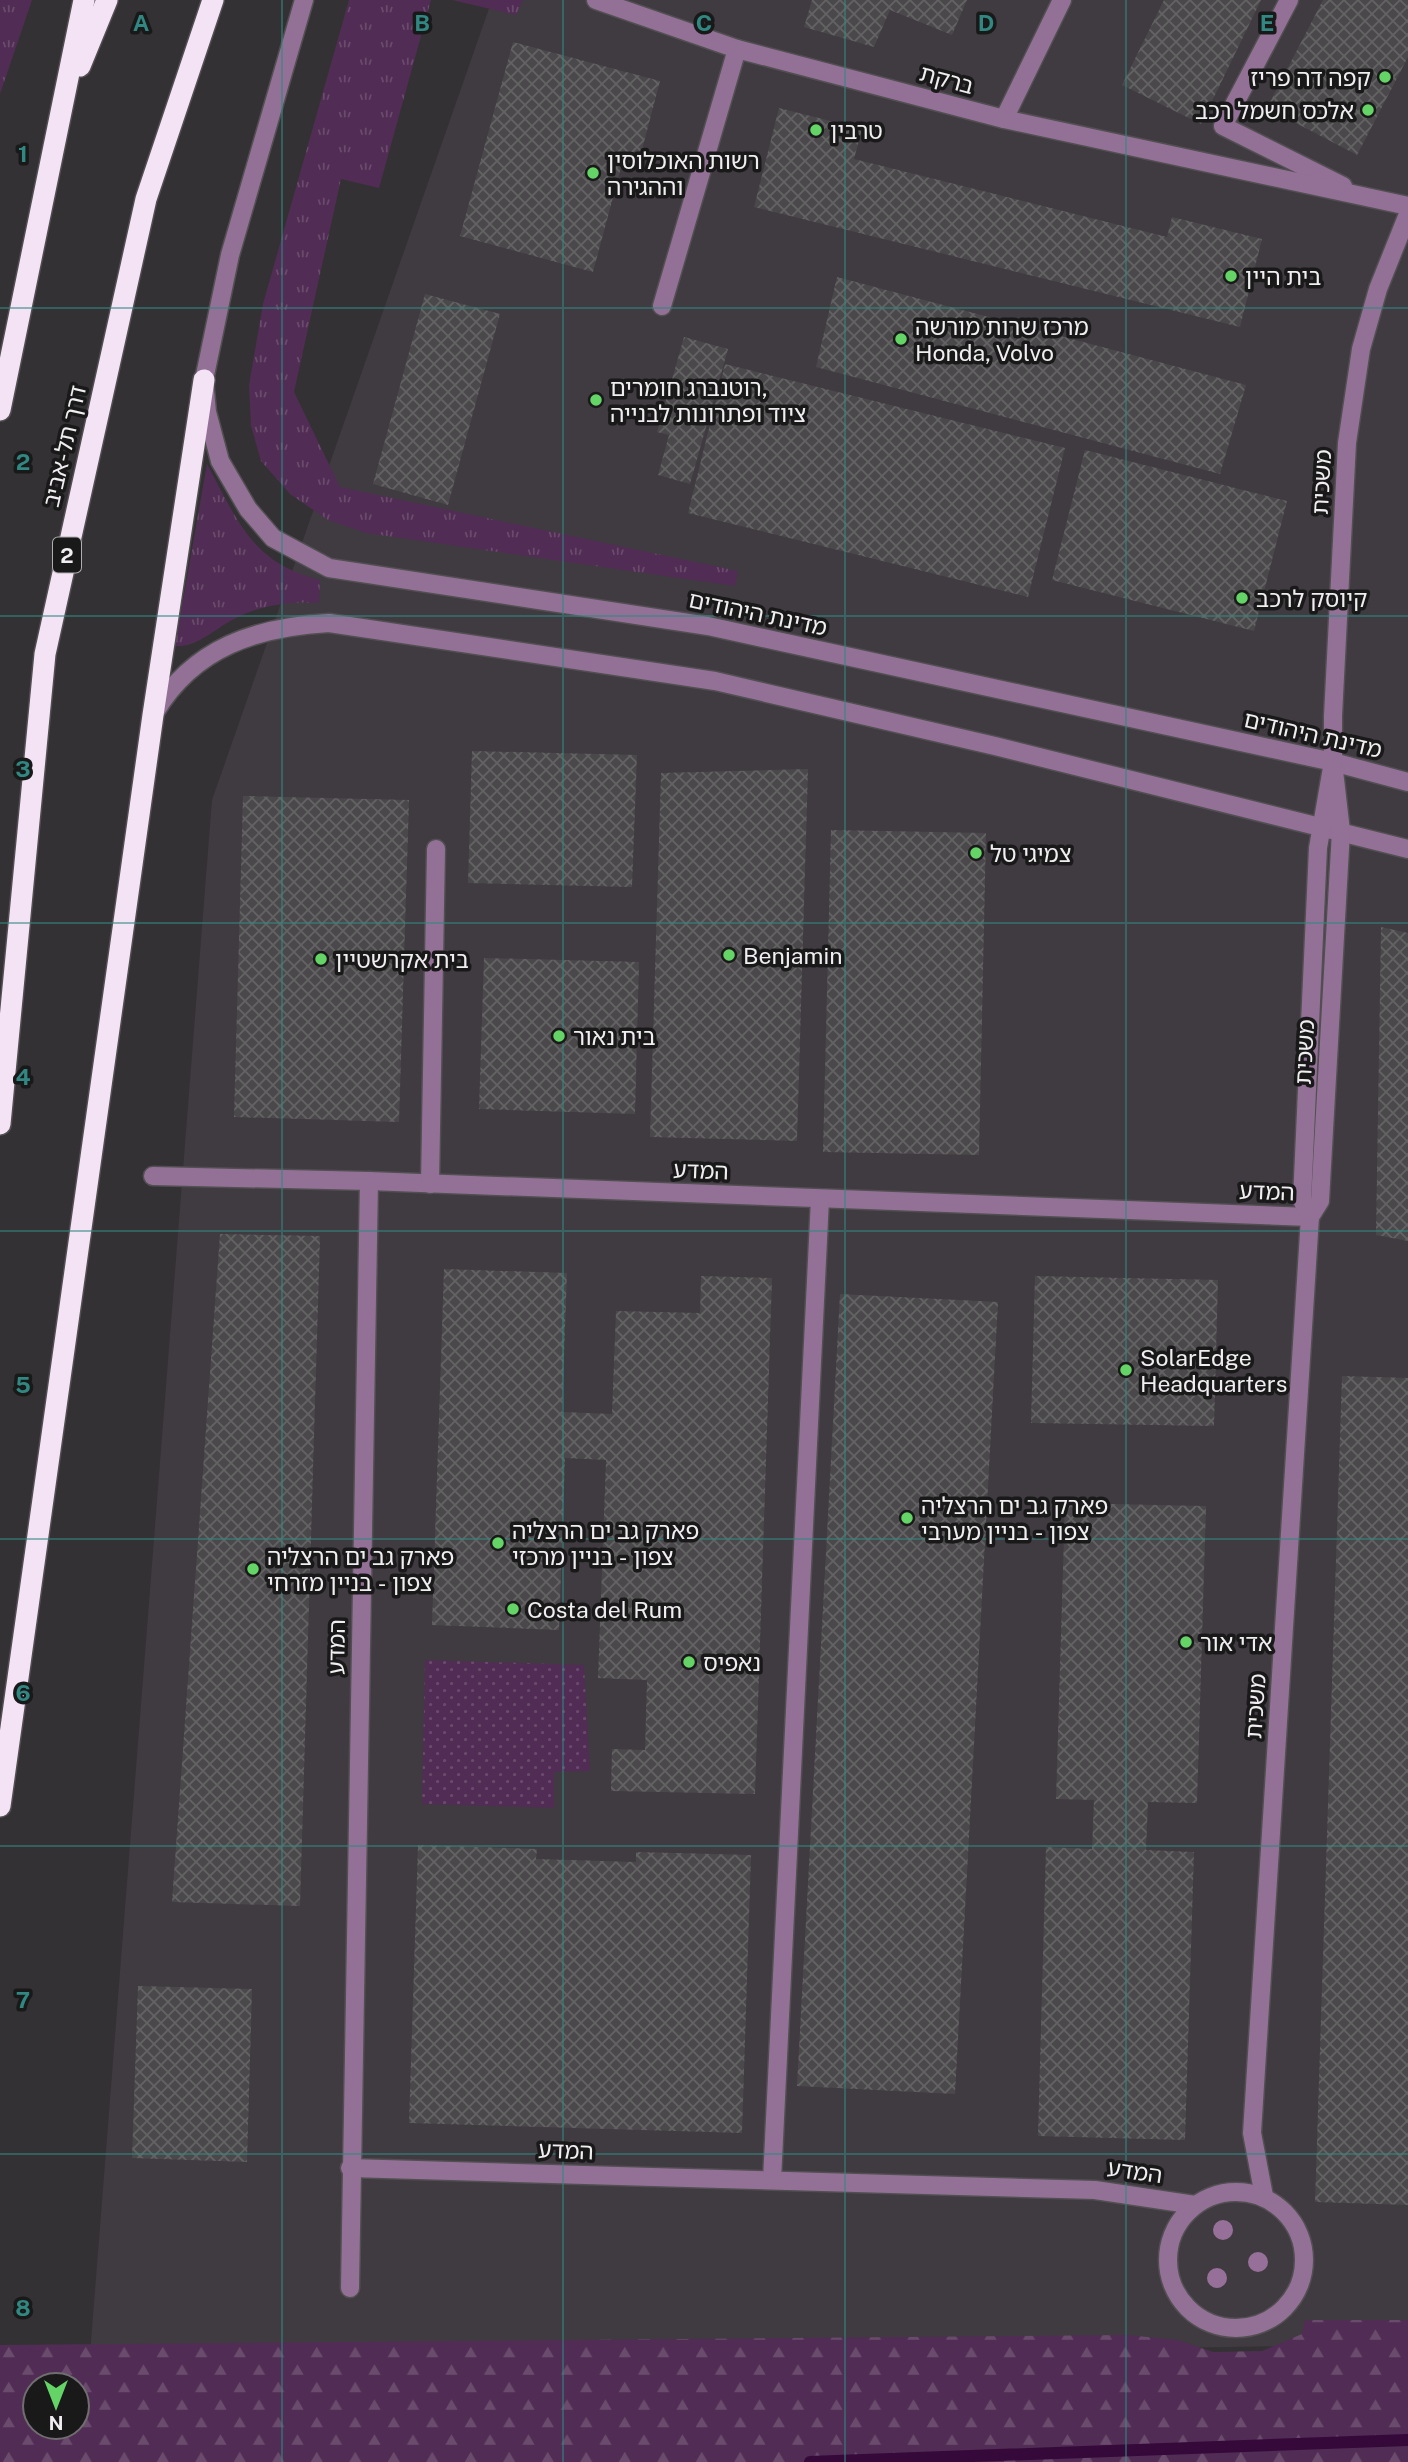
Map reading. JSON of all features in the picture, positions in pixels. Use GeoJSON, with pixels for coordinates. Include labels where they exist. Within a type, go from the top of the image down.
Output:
{"type":"FeatureCollection","features":[{"type":"Feature","properties":{"kind":"highway"},"geometry":{"type":"LineString","coordinates":[[0,410],[34,232],[84,0]]}},
{"type":"Feature","properties":{"kind":"highway"},"geometry":{"type":"LineString","coordinates":[[60,115],[107,0]]}},
{"type":"Feature","properties":{"kind":"highway","name":"דרך תל-אביב"},"geometry":{"type":"LineString","coordinates":[[0,1124],[45,654],[146,199],[213,0]]}},
{"type":"Feature","properties":{"kind":"highway"},"geometry":{"type":"LineString","coordinates":[[0,1806],[153,715],[204,380]]}},
{"type":"Feature","properties":{"kind":"street"},"geometry":{"type":"LineString","coordinates":[[204,380],[230,255],[304,0]]}},
{"type":"Feature","properties":{"kind":"street","name":"ברקת"},"geometry":{"type":"LineString","coordinates":[[596,0],[737,49],[1004,119],[1408,206]]}},
{"type":"Feature","properties":{"kind":"street"},"geometry":{"type":"LineString","coordinates":[[1004,119],[1062,0]]}},
{"type":"Feature","properties":{"kind":"street"},"geometry":{"type":"LineString","coordinates":[[1289,0],[1223,126],[1365,197]]}},
{"type":"Feature","properties":{"kind":"street"},"geometry":{"type":"LineString","coordinates":[[662,306],[737,49]]}},
{"type":"Feature","properties":{"kind":"street","name":"משכית"},"geometry":{"type":"LineString","coordinates":[[1310,1217],[1302,1200],[1321,826],[1333,762],[1347,443],[1361,349],[1378,289],[1408,214]]}},
{"type":"Feature","properties":{"kind":"street","name":"מדינת היהודים"},"geometry":{"type":"LineString","coordinates":[[204,380],[213,444],[248,509],[273,538],[329,568],[708,626],[1333,762],[1408,782]]}},
{"type":"Feature","properties":{"kind":"street"},"geometry":{"type":"LineString","coordinates":[[153,715],[170,688],[218,650],[256,634],[291,626],[329,624],[715,681],[1408,849]]}},
{"type":"Feature","properties":{"kind":"street","name":"משכית"},"geometry":{"type":"LineString","coordinates":[[1264,2196],[1252,2133],[1310,1217],[1320,1201],[1341,831],[1333,762]]}},
{"type":"Feature","properties":{"kind":"street"},"geometry":{"type":"LineString","coordinates":[[430,1184],[436,849]]}},
{"type":"Feature","properties":{"kind":"street"},"geometry":{"type":"LineString","coordinates":[[153,1177],[369,1181]]}},
{"type":"Feature","properties":{"kind":"street","name":"המדע"},"geometry":{"type":"LineString","coordinates":[[1195,2205],[1095,2190],[350,2168],[369,1181],[1310,1217]]}},
{"type":"Feature","properties":{"kind":"street"},"geometry":{"type":"LineString","coordinates":[[772,2180],[820,1199]]}},
{"type":"Feature","properties":{"kind":"street"},"geometry":{"type":"LineString","coordinates":[[350,2168],[350,2288]]}},
{"type":"Feature","properties":{"kind":"street"},"geometry":{"type":"LineString","coordinates":[[1227,2191],[1264,2196],[1281,2208],[1297,2226],[1305,2260],[1301,2284],[1287,2306],[1268,2321],[1243,2328],[1219,2326],[1190,2311],[1175,2292],[1168,2268],[1169,2244],[1179,2222],[1195,2205],[1227,2191]]}},
{"type":"Feature","properties":{"kind":"shaded area"},"geometry":{"type":"Polygon","coordinates":[[[492,0],[1408,0],[1408,2344],[89,2367],[212,800],[492,0]]]}},
{"type":"Feature","properties":{"kind":"green space"},"geometry":{"type":"Polygon","coordinates":[[[0,0],[32,0],[0,94],[0,0]]]}},
{"type":"Feature","properties":{"kind":"green space"},"geometry":{"type":"Polygon","coordinates":[[[349,0],[431,0],[379,188],[341,179],[294,392],[340,487],[738,571],[735,586],[366,533],[328,520],[290,494],[261,461],[251,426],[249,385],[263,304],[349,0]]]}},
{"type":"Feature","properties":{"kind":"green space"},"geometry":{"type":"Polygon","coordinates":[[[452,0],[523,0],[516,15],[452,0]]]}},
{"type":"Feature","properties":{"kind":"green space"},"geometry":{"type":"Polygon","coordinates":[[[207,464],[238,520],[262,550],[277,562],[320,580],[319,603],[288,603],[257,609],[191,644],[175,646],[207,464]]]}},
{"type":"Feature","properties":{"kind":"green space"},"geometry":{"type":"Polygon","coordinates":[[[425,1660],[584,1665],[590,1771],[554,1772],[554,1808],[422,1804],[425,1660]]]}},
{"type":"Feature","properties":{"kind":"green space"},"geometry":{"type":"Polygon","coordinates":[[[1305,2320],[1408,2320],[1408,2462],[0,2462],[0,2345],[1127,2335],[1178,2340],[1213,2352],[1262,2351],[1302,2334],[1305,2320]]]}},
{"type":"Feature","properties":{"kind":"building"},"geometry":{"type":"Polygon","coordinates":[[[812,0],[967,0],[952,35],[890,10],[874,47],[804,27],[812,0]]]}},
{"type":"Feature","properties":{"kind":"building"},"geometry":{"type":"Polygon","coordinates":[[[1164,0],[1261,0],[1201,124],[1122,85],[1164,0]]]}},
{"type":"Feature","properties":{"kind":"building"},"geometry":{"type":"Polygon","coordinates":[[[1323,0],[1408,0],[1408,57],[1357,155],[1267,108],[1323,0]]]}},
{"type":"Feature","properties":{"kind":"building"},"geometry":{"type":"Polygon","coordinates":[[[513,42],[660,81],[638,165],[623,160],[593,272],[460,236],[513,42]]]}},
{"type":"Feature","properties":{"kind":"building"},"geometry":{"type":"Polygon","coordinates":[[[779,108],[862,129],[854,159],[1167,237],[1172,217],[1262,239],[1240,327],[754,207],[779,108]]]}},
{"type":"Feature","properties":{"kind":"building"},"geometry":{"type":"Polygon","coordinates":[[[837,277],[1246,385],[1220,474],[816,367],[837,277]]]}},
{"type":"Feature","properties":{"kind":"building"},"geometry":{"type":"Polygon","coordinates":[[[425,294],[500,314],[448,505],[373,484],[425,294]]]}},
{"type":"Feature","properties":{"kind":"building"},"geometry":{"type":"Polygon","coordinates":[[[684,337],[728,349],[690,484],[658,475],[669,435],[657,432],[684,337]]]}},
{"type":"Feature","properties":{"kind":"building"},"geometry":{"type":"Polygon","coordinates":[[[725,364],[1065,448],[1028,597],[688,513],[725,364]]]}},
{"type":"Feature","properties":{"kind":"building"},"geometry":{"type":"Polygon","coordinates":[[[1085,450],[1287,501],[1254,631],[1052,580],[1085,450]]]}},
{"type":"Feature","properties":{"kind":"building"},"geometry":{"type":"Polygon","coordinates":[[[472,751],[637,755],[632,887],[468,883],[472,751]]]}},
{"type":"Feature","properties":{"kind":"building","name":"Benjamin"},"geometry":{"type":"Polygon","coordinates":[[[808,769],[797,1141],[650,1137],[661,773],[808,769]]]}},
{"type":"Feature","properties":{"kind":"building","name":"בית אקרשטיין"},"geometry":{"type":"Polygon","coordinates":[[[243,796],[409,800],[399,1122],[234,1117],[243,796]]]}},
{"type":"Feature","properties":{"kind":"building"},"geometry":{"type":"Polygon","coordinates":[[[831,830],[986,833],[979,1155],[823,1152],[831,830]]]}},
{"type":"Feature","properties":{"kind":"building"},"geometry":{"type":"Polygon","coordinates":[[[1381,927],[1408,933],[1408,1241],[1376,1235],[1381,927]]]}},
{"type":"Feature","properties":{"kind":"building","name":"בית נאור"},"geometry":{"type":"Polygon","coordinates":[[[484,958],[639,962],[635,1114],[479,1109],[484,958]]]}},
{"type":"Feature","properties":{"kind":"building","name":"פארק גב ים הרצליה צפון - בניין מזרחי"},"geometry":{"type":"Polygon","coordinates":[[[220,1234],[320,1236],[300,1906],[172,1902],[220,1234]]]}},
{"type":"Feature","properties":{"kind":"building","name":"פארק גב ים הרצליה צפון - בניין מרכזי"},"geometry":{"type":"Polygon","coordinates":[[[444,1269],[567,1273],[562,1412],[612,1414],[616,1311],[700,1313],[701,1276],[772,1278],[755,1794],[611,1791],[612,1749],[645,1750],[647,1680],[598,1678],[606,1460],[565,1458],[559,1630],[432,1625],[444,1269]]]}},
{"type":"Feature","properties":{"kind":"building"},"geometry":{"type":"Polygon","coordinates":[[[1035,1276],[1218,1280],[1214,1426],[1031,1423],[1035,1276]]]}},
{"type":"Feature","properties":{"kind":"building","name":"פארק גב ים הרצליה צפון - בניין מערבי"},"geometry":{"type":"Polygon","coordinates":[[[840,1294],[998,1302],[955,2094],[797,2086],[840,1294]]]}},
{"type":"Feature","properties":{"kind":"building"},"geometry":{"type":"Polygon","coordinates":[[[1342,1376],[1408,1378],[1408,2205],[1315,2202],[1342,1376]]]}},
{"type":"Feature","properties":{"kind":"building"},"geometry":{"type":"Polygon","coordinates":[[[1065,1503],[1206,1506],[1197,1803],[1148,1802],[1146,1850],[1194,1852],[1185,2140],[1038,2136],[1046,1847],[1092,1849],[1094,1800],[1056,1799],[1065,1503]]]}},
{"type":"Feature","properties":{"kind":"building"},"geometry":{"type":"Polygon","coordinates":[[[418,1845],[537,1849],[536,1859],[636,1862],[636,1852],[751,1855],[742,2133],[409,2123],[418,1845]]]}},
{"type":"Feature","properties":{"kind":"building"},"geometry":{"type":"Polygon","coordinates":[[[138,1986],[252,1989],[247,2162],[132,2158],[138,1986]]]}},
{"type":"Feature","properties":{"kind":"waterway"},"geometry":{"type":"LineString","coordinates":[[810,2462],[1408,2440]]}},
{"type":"Feature","properties":{"kind":"place","name":"קפה דה פריז"},"geometry":{"type":"Point","coordinates":[1385,77]}},
{"type":"Feature","properties":{"kind":"place","name":"אלכס חשמל רכב"},"geometry":{"type":"Point","coordinates":[1368,110]}},
{"type":"Feature","properties":{"kind":"place","name":"טרבין"},"geometry":{"type":"Point","coordinates":[816,130]}},
{"type":"Feature","properties":{"kind":"place","name":"רשות האוכלוסין וההגירה"},"geometry":{"type":"Point","coordinates":[593,173]}},
{"type":"Feature","properties":{"kind":"place","name":"בית היין"},"geometry":{"type":"Point","coordinates":[1231,276]}},
{"type":"Feature","properties":{"kind":"place","name":"מרכז שרות מורשה Honda, Volvo"},"geometry":{"type":"Point","coordinates":[901,339]}},
{"type":"Feature","properties":{"kind":"place","name":"רוטנברג חומרים, ציוד ופתרונות לבנייה"},"geometry":{"type":"Point","coordinates":[596,400]}},
{"type":"Feature","properties":{"kind":"place","name":"קיוסק לרכב"},"geometry":{"type":"Point","coordinates":[1242,598]}},
{"type":"Feature","properties":{"kind":"place","name":"צמיגי טל"},"geometry":{"type":"Point","coordinates":[976,853]}},
{"type":"Feature","properties":{"kind":"place","name":"Benjamin"},"geometry":{"type":"Point","coordinates":[729,955]}},
{"type":"Feature","properties":{"kind":"place","name":"בית אקרשטיין"},"geometry":{"type":"Point","coordinates":[321,959]}},
{"type":"Feature","properties":{"kind":"place","name":"בית נאור"},"geometry":{"type":"Point","coordinates":[559,1036]}},
{"type":"Feature","properties":{"kind":"place","name":"SolarEdge Headquarters"},"geometry":{"type":"Point","coordinates":[1126,1370]}},
{"type":"Feature","properties":{"kind":"place","name":"פארק גב ים הרצליה צפון - בניין מערבי"},"geometry":{"type":"Point","coordinates":[907,1518]}},
{"type":"Feature","properties":{"kind":"place","name":"פארק גב ים הרצליה צפון - בניין מרכזי"},"geometry":{"type":"Point","coordinates":[498,1543]}},
{"type":"Feature","properties":{"kind":"place","name":"פארק גב ים הרצליה צפון - בניין מזרחי"},"geometry":{"type":"Point","coordinates":[253,1569]}},
{"type":"Feature","properties":{"kind":"place","name":"Costa del Rum"},"geometry":{"type":"Point","coordinates":[513,1609]}},
{"type":"Feature","properties":{"kind":"place","name":"אדי אור"},"geometry":{"type":"Point","coordinates":[1186,1642]}},
{"type":"Feature","properties":{"kind":"place","name":"נאפיס"},"geometry":{"type":"Point","coordinates":[689,1662]}}]}
